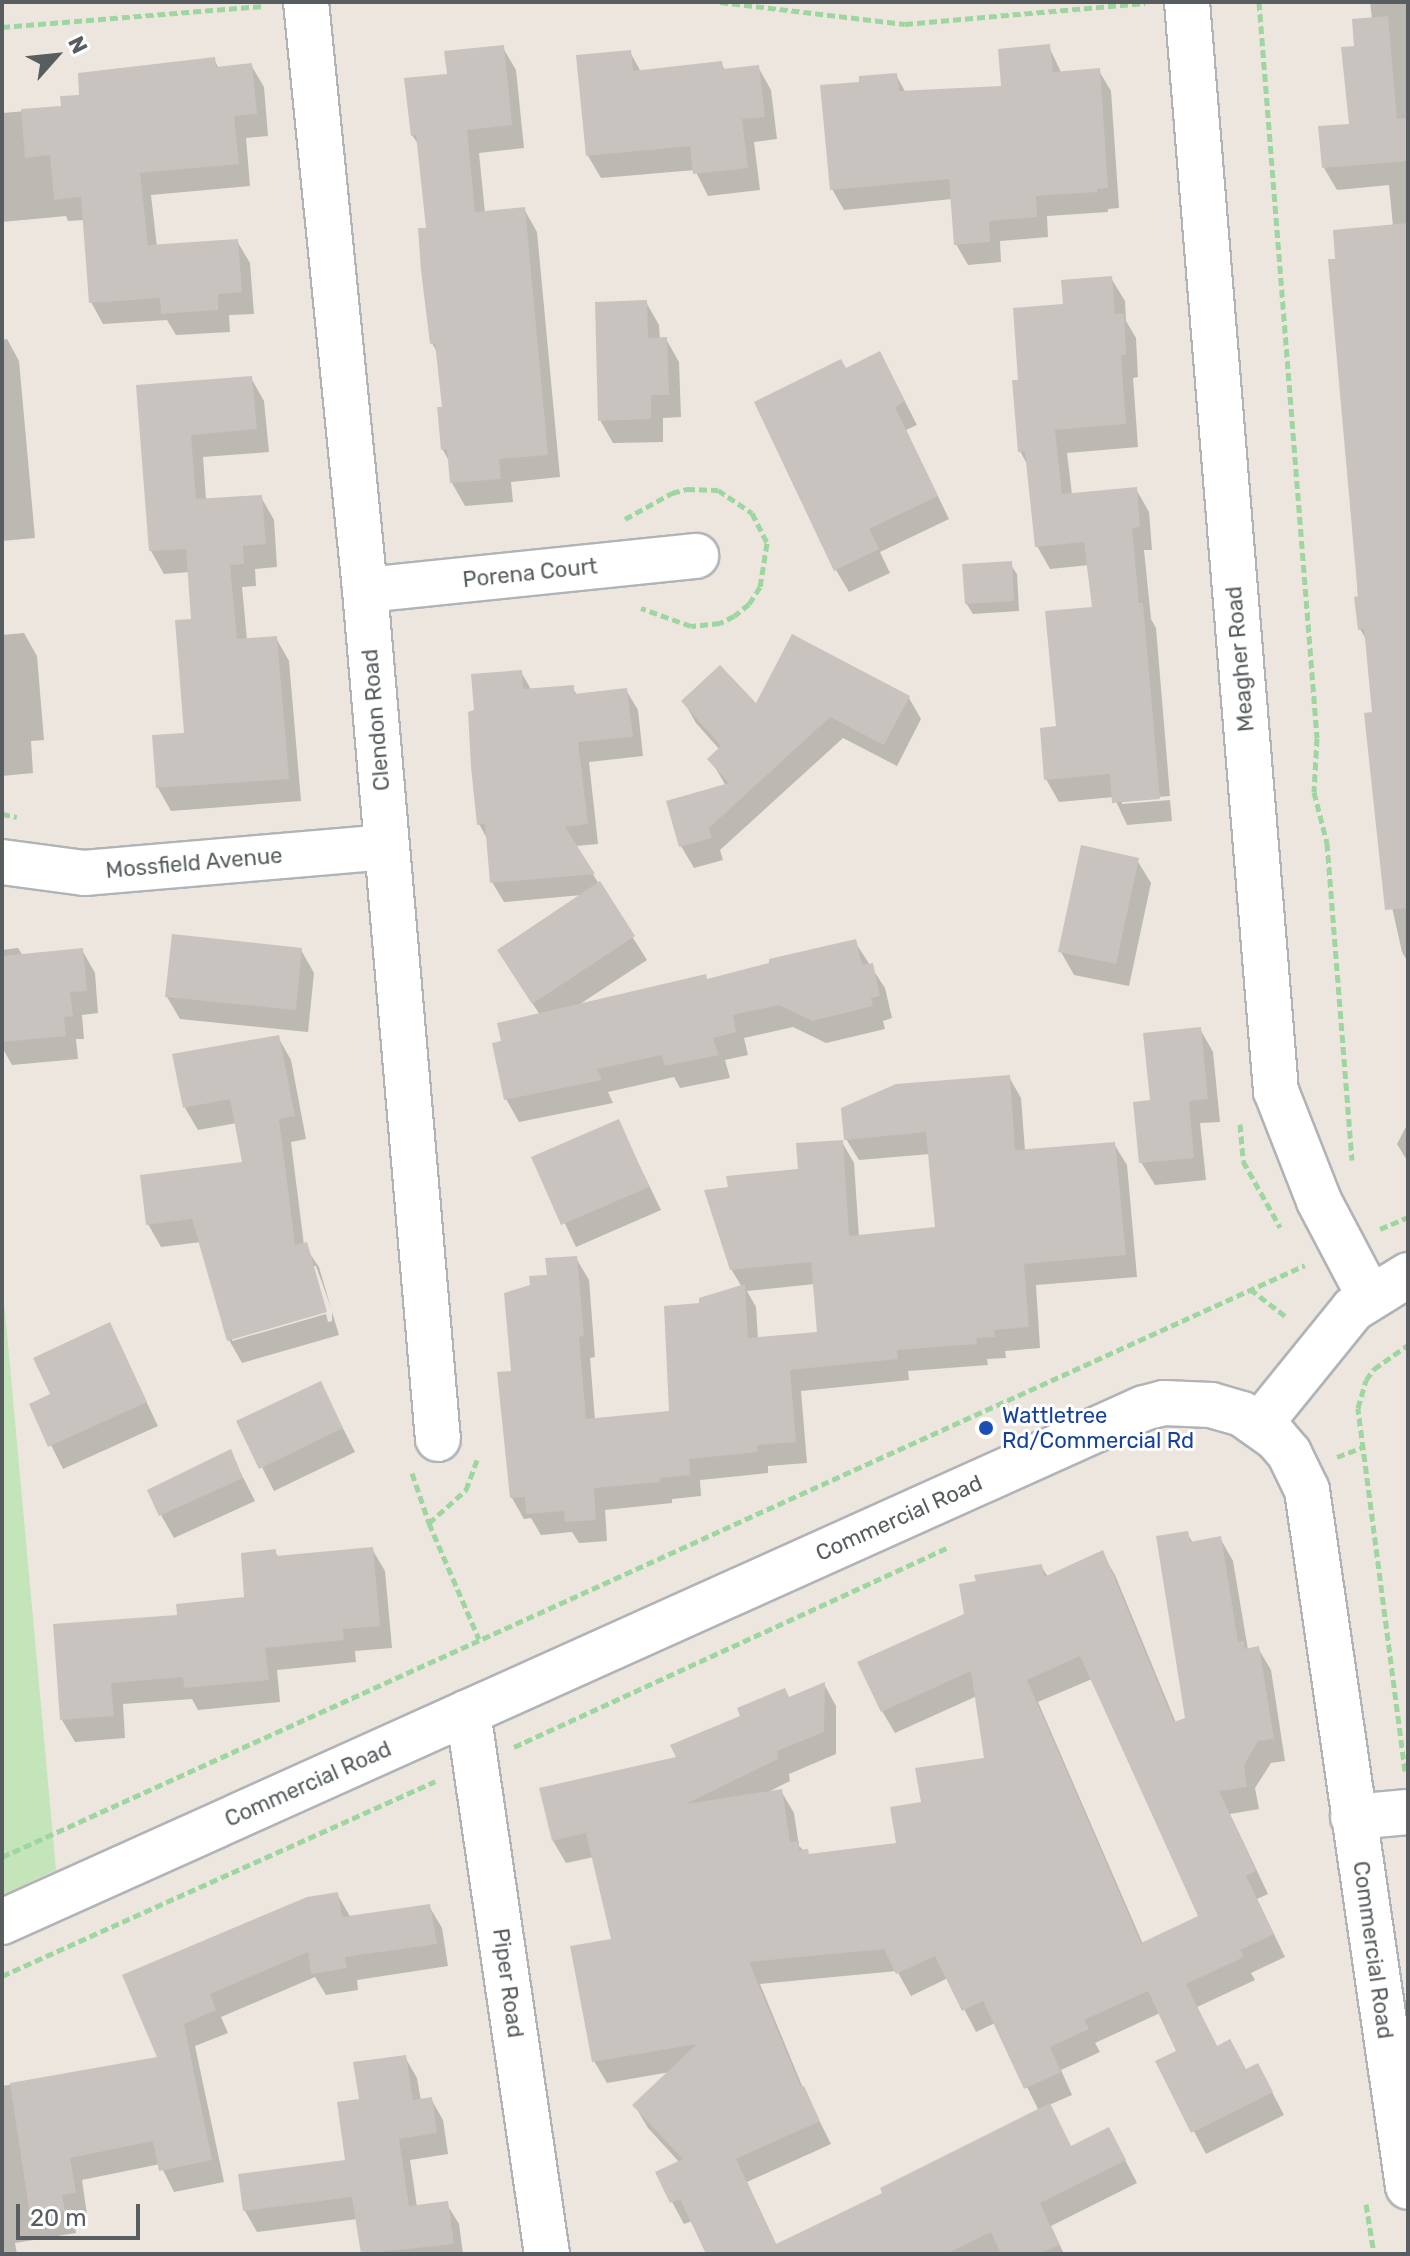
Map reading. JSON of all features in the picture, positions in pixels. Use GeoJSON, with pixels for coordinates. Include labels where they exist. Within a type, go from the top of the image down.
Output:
{"type":"FeatureCollection","features":[{"type":"Feature","properties":{"kind":"street","name":"Meagher Road"},"geometry":{"type":"LineString","coordinates":[[1167,3],[1276,1091],[1319,1201],[1369,1296]]}},
{"type":"Feature","properties":{"kind":"street","name":"Clendon Road"},"geometry":{"type":"LineString","coordinates":[[285,4],[365,590],[438,1439]]}},
{"type":"Feature","properties":{"kind":"street","name":"Porena Court"},"geometry":{"type":"LineString","coordinates":[[365,590],[696,556]]}},
{"type":"Feature","properties":{"kind":"street","name":"Mossfield Avenue"},"geometry":{"type":"LineString","coordinates":[[2,862],[84,873],[387,847]]}},
{"type":"Feature","properties":{"kind":"street"},"geometry":{"type":"LineString","coordinates":[[1260,1424],[1320,1345],[1369,1296],[1408,1275]]}},
{"type":"Feature","properties":{"kind":"street","name":"Commercial Road"},"geometry":{"type":"LineString","coordinates":[[2,1922],[1144,1408],[1164,1403],[1211,1405],[1260,1424],[1289,1453],[1309,1499],[1408,2187]]}},
{"type":"Feature","properties":{"kind":"street","name":"Piper Road"},"geometry":{"type":"LineString","coordinates":[[468,1712],[547,2254]]}},
{"type":"Feature","properties":{"kind":"street"},"geometry":{"type":"LineString","coordinates":[[1353,1817],[1407,1795]]}},
{"type":"Feature","properties":{"kind":"path"},"geometry":{"type":"LineString","coordinates":[[720,2],[905,24],[1167,3]]}},
{"type":"Feature","properties":{"kind":"path"},"geometry":{"type":"LineString","coordinates":[[1259,2],[1317,738],[1314,792],[1327,843],[1352,1166]]}},
{"type":"Feature","properties":{"kind":"path"},"geometry":{"type":"LineString","coordinates":[[2,27],[285,4]]}},
{"type":"Feature","properties":{"kind":"path"},"geometry":{"type":"LineString","coordinates":[[1376,1216],[1385,1227],[1408,1217]]}},
{"type":"Feature","properties":{"kind":"path"},"geometry":{"type":"LineString","coordinates":[[2,1857],[1304,1266]]}},
{"type":"Feature","properties":{"kind":"path"},"geometry":{"type":"LineString","coordinates":[[1250,1289],[1285,1316]]}},
{"type":"Feature","properties":{"kind":"path"},"geometry":{"type":"LineString","coordinates":[[1407,1795],[1358,1408],[1366,1380],[1374,1369],[1408,1345]]}},
{"type":"Feature","properties":{"kind":"path"},"geometry":{"type":"LineString","coordinates":[[1354,1370],[1366,1380]]}},
{"type":"Feature","properties":{"kind":"path"},"geometry":{"type":"LineString","coordinates":[[1332,1459],[1363,1447]]}},
{"type":"Feature","properties":{"kind":"path"},"geometry":{"type":"LineString","coordinates":[[514,1747],[958,1543]]}},
{"type":"Feature","properties":{"kind":"path"},"geometry":{"type":"LineString","coordinates":[[2,1976],[435,1781]]}},
{"type":"Feature","properties":{"kind":"green space"},"geometry":{"type":"Polygon","coordinates":[[[2,1279],[56,1870],[2,1895],[2,1279]]]}},
{"type":"Feature","properties":{"kind":"building"},"geometry":{"type":"Polygon","coordinates":[[[1388,16],[1397,119],[1408,118],[1408,161],[1322,168],[1318,126],[1349,124],[1341,47],[1354,46],[1352,19],[1388,16]]]}},
{"type":"Feature","properties":{"kind":"building"},"geometry":{"type":"Polygon","coordinates":[[[1050,44],[1053,72],[1100,68],[1108,188],[1097,189],[1097,192],[1036,196],[1037,217],[989,221],[990,242],[954,245],[949,179],[830,190],[820,85],[859,82],[859,76],[897,73],[899,91],[1001,86],[998,49],[1050,44]]]}},
{"type":"Feature","properties":{"kind":"building"},"geometry":{"type":"Polygon","coordinates":[[[504,45],[512,125],[467,130],[475,212],[525,207],[548,455],[499,459],[501,479],[450,483],[447,449],[441,450],[437,407],[442,407],[435,343],[430,344],[421,270],[418,228],[426,228],[416,135],[411,136],[404,78],[447,74],[444,51],[504,45]]]}},
{"type":"Feature","properties":{"kind":"building"},"geometry":{"type":"Polygon","coordinates":[[[631,50],[633,71],[722,61],[723,69],[759,65],[765,117],[742,119],[748,168],[693,174],[690,146],[586,156],[576,55],[631,50]]]}},
{"type":"Feature","properties":{"kind":"building"},"geometry":{"type":"Polygon","coordinates":[[[215,57],[216,67],[252,63],[257,114],[234,116],[239,164],[140,173],[148,245],[238,239],[242,292],[218,294],[218,310],[161,314],[160,298],[89,303],[81,197],[54,200],[50,155],[25,158],[21,109],[61,106],[60,96],[79,95],[78,73],[215,57]]]}},
{"type":"Feature","properties":{"kind":"building"},"geometry":{"type":"Polygon","coordinates":[[[1408,223],[1408,908],[1385,910],[1364,713],[1372,712],[1364,629],[1358,630],[1354,597],[1358,596],[1328,259],[1335,259],[1333,230],[1408,223]]]}},
{"type":"Feature","properties":{"kind":"building"},"geometry":{"type":"Polygon","coordinates":[[[1112,276],[1115,314],[1124,313],[1126,355],[1121,355],[1126,424],[1055,430],[1062,494],[1137,487],[1140,527],[1132,528],[1139,603],[1143,603],[1160,799],[1112,803],[1110,774],[1044,780],[1040,728],[1056,726],[1045,611],[1092,607],[1084,542],[1035,547],[1025,452],[1018,452],[1012,380],[1018,380],[1013,308],[1063,304],[1061,280],[1112,276]]]}},
{"type":"Feature","properties":{"kind":"building"},"geometry":{"type":"Polygon","coordinates":[[[647,300],[648,338],[667,337],[669,395],[651,395],[651,419],[598,421],[595,302],[647,300]]]}},
{"type":"Feature","properties":{"kind":"building"},"geometry":{"type":"Polygon","coordinates":[[[880,351],[905,401],[895,407],[938,496],[869,529],[879,549],[834,571],[754,402],[841,359],[846,368],[880,351]]]}},
{"type":"Feature","properties":{"kind":"building"},"geometry":{"type":"Polygon","coordinates":[[[252,376],[257,429],[191,435],[196,499],[262,495],[266,544],[243,546],[244,564],[230,565],[237,639],[277,636],[289,779],[156,788],[152,735],[184,733],[175,620],[191,619],[186,549],[149,551],[136,385],[252,376]]]}},
{"type":"Feature","properties":{"kind":"building"},"geometry":{"type":"Polygon","coordinates":[[[1012,561],[1014,601],[965,604],[962,564],[1012,561]]]}},
{"type":"Feature","properties":{"kind":"building"},"geometry":{"type":"Polygon","coordinates":[[[792,634],[910,696],[884,745],[830,717],[709,828],[712,838],[679,847],[666,801],[729,783],[707,759],[721,746],[681,701],[720,665],[756,703],[792,634]]]}},
{"type":"Feature","properties":{"kind":"building"},"geometry":{"type":"Polygon","coordinates":[[[522,670],[523,689],[574,685],[574,694],[627,688],[633,737],[578,742],[588,824],[565,827],[595,874],[490,883],[485,824],[477,825],[471,767],[468,712],[474,710],[471,674],[522,670]]]}},
{"type":"Feature","properties":{"kind":"building"},"geometry":{"type":"Polygon","coordinates":[[[1081,845],[1139,858],[1116,964],[1058,952],[1081,845]]]}},
{"type":"Feature","properties":{"kind":"building"},"geometry":{"type":"Polygon","coordinates":[[[600,881],[635,936],[532,1004],[497,950],[600,881]]]}},
{"type":"Feature","properties":{"kind":"building"},"geometry":{"type":"Polygon","coordinates":[[[172,934],[302,948],[296,1010],[165,997],[172,934]]]}},
{"type":"Feature","properties":{"kind":"building"},"geometry":{"type":"Polygon","coordinates":[[[856,939],[862,965],[873,963],[880,996],[871,998],[873,1006],[812,1021],[779,1005],[733,1015],[736,1032],[713,1038],[719,1055],[665,1066],[662,1055],[597,1069],[602,1080],[504,1100],[492,1043],[501,1041],[497,1023],[706,974],[707,979],[769,963],[769,959],[856,939]]]}},
{"type":"Feature","properties":{"kind":"building"},"geometry":{"type":"Polygon","coordinates":[[[83,948],[87,991],[70,992],[73,1016],[64,1017],[66,1036],[2,1042],[2,956],[83,948]]]}},
{"type":"Feature","properties":{"kind":"building"},"geometry":{"type":"Polygon","coordinates":[[[1201,1027],[1208,1099],[1189,1101],[1194,1158],[1139,1163],[1133,1102],[1150,1100],[1143,1033],[1201,1027]]]}},
{"type":"Feature","properties":{"kind":"building"},"geometry":{"type":"Polygon","coordinates":[[[279,1035],[295,1116],[279,1119],[295,1245],[307,1242],[327,1312],[227,1341],[192,1219],[146,1225],[140,1175],[242,1162],[230,1099],[183,1108],[172,1054],[279,1035]]]}},
{"type":"Feature","properties":{"kind":"building"},"geometry":{"type":"Polygon","coordinates":[[[1010,1075],[1015,1150],[1115,1142],[1126,1255],[1024,1264],[1029,1327],[994,1330],[995,1337],[976,1338],[977,1344],[897,1350],[898,1359],[790,1370],[796,1442],[757,1445],[757,1452],[689,1459],[690,1475],[660,1478],[660,1482],[594,1488],[596,1520],[565,1522],[564,1511],[526,1514],[525,1497],[510,1498],[497,1372],[511,1371],[504,1293],[530,1285],[529,1276],[547,1275],[545,1258],[577,1256],[584,1336],[579,1337],[586,1419],[669,1411],[664,1306],[699,1303],[699,1298],[745,1284],[748,1338],[817,1332],[811,1262],[730,1270],[704,1190],[728,1187],[726,1176],[798,1169],[796,1143],[843,1140],[849,1236],[935,1227],[926,1132],[844,1140],[841,1108],[896,1084],[1010,1075]]]}},
{"type":"Feature","properties":{"kind":"building"},"geometry":{"type":"Polygon","coordinates":[[[619,1119],[649,1187],[561,1225],[531,1157],[619,1119]]]}},
{"type":"Feature","properties":{"kind":"building"},"geometry":{"type":"Polygon","coordinates":[[[110,1322],[147,1402],[48,1447],[29,1404],[50,1394],[33,1358],[110,1322]]]}},
{"type":"Feature","properties":{"kind":"building"},"geometry":{"type":"Polygon","coordinates":[[[321,1381],[343,1428],[259,1469],[236,1421],[321,1381]]]}},
{"type":"Feature","properties":{"kind":"building"},"geometry":{"type":"Polygon","coordinates":[[[231,1449],[243,1478],[159,1516],[147,1490],[231,1449]]]}},
{"type":"Feature","properties":{"kind":"building"},"geometry":{"type":"Polygon","coordinates":[[[1188,1531],[1190,1542],[1221,1536],[1238,1642],[1244,1641],[1245,1649],[1259,1646],[1274,1739],[1258,1741],[1244,1765],[1247,1787],[1219,1791],[1256,1871],[1246,1876],[1274,1934],[1240,1950],[1244,1957],[1186,1984],[1217,2046],[1230,2039],[1246,2069],[1258,2063],[1273,2092],[1191,2133],[1155,2061],[1176,2051],[1148,1991],[1084,2020],[1089,2029],[1050,2047],[1061,2072],[1024,2089],[983,2001],[962,2011],[935,1956],[896,1974],[884,1949],[749,1962],[801,2087],[804,2086],[820,2121],[736,2159],[776,2244],[882,2193],[880,2188],[1050,2103],[1071,2146],[1109,2127],[1126,2160],[1040,2203],[1059,2245],[1039,2254],[1001,2254],[991,2232],[946,2254],[706,2254],[680,2199],[670,2203],[655,2172],[683,2159],[632,2105],[697,2044],[592,2062],[570,1946],[611,1939],[586,1833],[552,1841],[539,1788],[676,1757],[670,1745],[740,1716],[737,1708],[785,1688],[789,1697],[825,1682],[824,1732],[777,1751],[778,1759],[686,1804],[782,1789],[790,1842],[799,1841],[799,1850],[808,1849],[809,1854],[896,1843],[890,1807],[921,1802],[915,1768],[984,1758],[971,1671],[881,1712],[857,1662],[964,1614],[959,1584],[976,1581],[974,1575],[1042,1564],[1044,1577],[1103,1550],[1174,1722],[1185,1718],[1156,1536],[1188,1531]],[[1080,1656],[1027,1680],[1141,1943],[1198,1916],[1080,1656]]]}},
{"type":"Feature","properties":{"kind":"building"},"geometry":{"type":"Polygon","coordinates":[[[373,1547],[380,1626],[343,1629],[344,1640],[265,1648],[269,1680],[184,1688],[183,1677],[111,1683],[114,1716],[60,1720],[53,1624],[177,1615],[176,1604],[244,1597],[241,1553],[276,1549],[276,1556],[373,1547]]]}},
{"type":"Feature","properties":{"kind":"building"},"geometry":{"type":"Polygon","coordinates":[[[338,1892],[342,1917],[430,1904],[437,1944],[345,1957],[347,1968],[311,1974],[308,1952],[210,1994],[216,2010],[184,2024],[212,2160],[159,2171],[153,2141],[70,2158],[76,2193],[62,2195],[65,2211],[30,2216],[10,2083],[157,2057],[122,1975],[307,1897],[338,1892]]]}},
{"type":"Feature","properties":{"kind":"building"},"geometry":{"type":"Polygon","coordinates":[[[406,2055],[413,2100],[432,2097],[437,2133],[399,2139],[409,2206],[448,2201],[454,2244],[361,2254],[352,2197],[243,2211],[238,2174],[345,2160],[337,2102],[359,2099],[353,2062],[406,2055]]]}},
{"type":"Feature","properties":{"kind":"place","name":"Wattletree Rd/Commercial Rd"},"geometry":{"type":"Point","coordinates":[986,1428]}}]}
